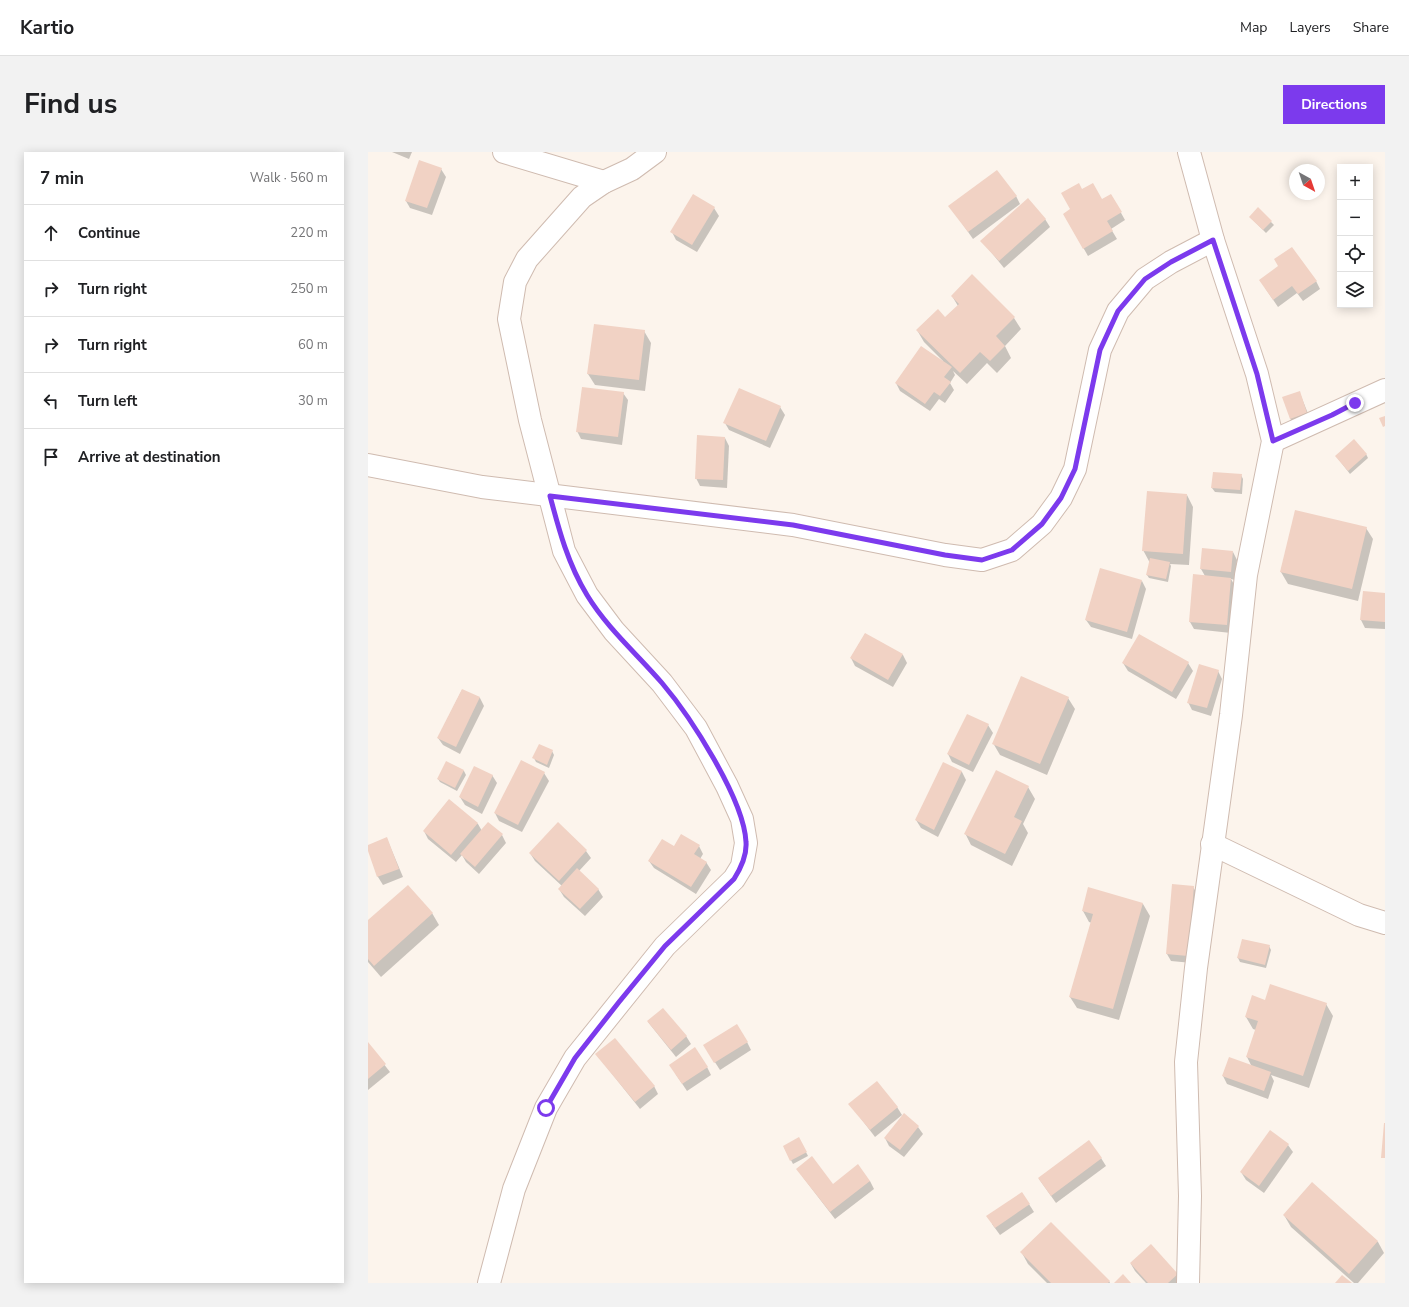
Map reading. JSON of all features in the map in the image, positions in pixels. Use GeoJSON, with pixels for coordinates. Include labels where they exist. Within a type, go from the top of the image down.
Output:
{"type":"FeatureCollection","features":[{"type":"Feature","properties":{"kind":"street"},"geometry":{"type":"LineString","coordinates":[[504,152],[604,182]]}},
{"type":"Feature","properties":{"kind":"street"},"geometry":{"type":"LineString","coordinates":[[489,1283],[514,1188],[546,1108],[571,1065],[619,1002],[665,946],[734,879],[742,866],[746,843],[742,819],[696,728],[662,683],[614,632],[587,595],[564,551],[530,420],[509,319],[514,282],[527,259],[582,197],[604,182],[632,169],[655,152]]}},
{"type":"Feature","properties":{"kind":"street"},"geometry":{"type":"LineString","coordinates":[[1188,1283],[1190,1196],[1186,1062],[1212,844],[1231,715],[1246,574],[1273,441],[1257,374],[1213,240],[1189,152]]}},
{"type":"Feature","properties":{"kind":"street"},"geometry":{"type":"LineString","coordinates":[[368,465],[482,487],[793,525],[945,555],[982,560],[1012,550],[1042,524],[1061,498],[1075,469],[1100,350],[1118,311],[1145,279],[1171,262],[1213,240]]}},
{"type":"Feature","properties":{"kind":"street"},"geometry":{"type":"LineString","coordinates":[[1273,441],[1385,390]]}},
{"type":"Feature","properties":{"kind":"street"},"geometry":{"type":"LineString","coordinates":[[1212,844],[1359,915],[1385,923]]}},
{"type":"Feature","properties":{"kind":"building"},"geometry":{"type":"Polygon","coordinates":[[[419,160],[442,168],[427,208],[405,201],[419,160]]]}},
{"type":"Feature","properties":{"kind":"building"},"geometry":{"type":"Polygon","coordinates":[[[997,170],[1017,196],[968,232],[948,206],[997,170]]]}},
{"type":"Feature","properties":{"kind":"building"},"geometry":{"type":"Polygon","coordinates":[[[1079,183],[1082,189],[1093,183],[1102,199],[1111,194],[1122,212],[1107,221],[1113,231],[1083,249],[1063,214],[1070,209],[1061,193],[1079,183]]]}},
{"type":"Feature","properties":{"kind":"building"},"geometry":{"type":"Polygon","coordinates":[[[693,194],[715,207],[692,245],[670,232],[693,194]]]}},
{"type":"Feature","properties":{"kind":"building"},"geometry":{"type":"Polygon","coordinates":[[[1028,198],[1046,219],[999,261],[980,241],[1028,198]]]}},
{"type":"Feature","properties":{"kind":"building"},"geometry":{"type":"Polygon","coordinates":[[[1258,207],[1272,221],[1263,230],[1249,217],[1258,207]]]}},
{"type":"Feature","properties":{"kind":"building"},"geometry":{"type":"Polygon","coordinates":[[[1292,247],[1317,281],[1298,294],[1292,286],[1273,300],[1259,280],[1278,266],[1274,259],[1292,247]]]}},
{"type":"Feature","properties":{"kind":"building"},"geometry":{"type":"Polygon","coordinates":[[[972,274],[1015,317],[996,336],[1005,346],[990,361],[980,352],[960,373],[916,330],[938,309],[945,317],[959,304],[951,296],[972,274]]]}},
{"type":"Feature","properties":{"kind":"building"},"geometry":{"type":"Polygon","coordinates":[[[594,324],[645,330],[639,380],[587,374],[594,324]]]}},
{"type":"Feature","properties":{"kind":"building"},"geometry":{"type":"Polygon","coordinates":[[[921,346],[952,367],[944,377],[951,382],[940,396],[934,392],[925,404],[895,383],[921,346]]]}},
{"type":"Feature","properties":{"kind":"building"},"geometry":{"type":"Polygon","coordinates":[[[582,387],[624,392],[618,437],[576,432],[582,387]]]}},
{"type":"Feature","properties":{"kind":"building"},"geometry":{"type":"Polygon","coordinates":[[[739,388],[781,406],[766,441],[723,423],[739,388]]]}},
{"type":"Feature","properties":{"kind":"building"},"geometry":{"type":"Polygon","coordinates":[[[1300,391],[1307,413],[1290,419],[1282,397],[1300,391]]]}},
{"type":"Feature","properties":{"kind":"building"},"geometry":{"type":"Polygon","coordinates":[[[1385,416],[1385,426],[1383,427],[1379,418],[1385,416]]]}},
{"type":"Feature","properties":{"kind":"building"},"geometry":{"type":"Polygon","coordinates":[[[697,435],[725,437],[723,480],[695,479],[697,435]]]}},
{"type":"Feature","properties":{"kind":"building"},"geometry":{"type":"Polygon","coordinates":[[[1354,439],[1367,454],[1348,471],[1335,456],[1354,439]]]}},
{"type":"Feature","properties":{"kind":"building"},"geometry":{"type":"Polygon","coordinates":[[[1213,472],[1242,474],[1240,490],[1211,488],[1213,472]]]}},
{"type":"Feature","properties":{"kind":"building"},"geometry":{"type":"Polygon","coordinates":[[[1147,491],[1187,494],[1183,554],[1142,551],[1147,491]]]}},
{"type":"Feature","properties":{"kind":"building"},"geometry":{"type":"Polygon","coordinates":[[[1295,510],[1367,527],[1352,589],[1280,572],[1295,510]]]}},
{"type":"Feature","properties":{"kind":"building"},"geometry":{"type":"Polygon","coordinates":[[[1202,548],[1233,551],[1231,572],[1200,569],[1202,548]]]}},
{"type":"Feature","properties":{"kind":"building"},"geometry":{"type":"Polygon","coordinates":[[[1150,558],[1170,562],[1166,579],[1146,575],[1150,558]]]}},
{"type":"Feature","properties":{"kind":"building"},"geometry":{"type":"Polygon","coordinates":[[[1100,568],[1142,580],[1127,632],[1085,620],[1100,568]]]}},
{"type":"Feature","properties":{"kind":"building"},"geometry":{"type":"Polygon","coordinates":[[[1193,574],[1231,578],[1227,625],[1189,622],[1193,574]]]}},
{"type":"Feature","properties":{"kind":"building"},"geometry":{"type":"Polygon","coordinates":[[[1363,591],[1385,593],[1385,622],[1360,620],[1363,591]]]}},
{"type":"Feature","properties":{"kind":"building"},"geometry":{"type":"Polygon","coordinates":[[[865,633],[903,654],[888,680],[850,658],[865,633]]]}},
{"type":"Feature","properties":{"kind":"building"},"geometry":{"type":"Polygon","coordinates":[[[1139,634],[1189,662],[1172,692],[1122,663],[1139,634]]]}},
{"type":"Feature","properties":{"kind":"building"},"geometry":{"type":"Polygon","coordinates":[[[1199,664],[1219,670],[1207,708],[1187,703],[1199,664]]]}},
{"type":"Feature","properties":{"kind":"building"},"geometry":{"type":"Polygon","coordinates":[[[1021,676],[1069,697],[1040,764],[992,744],[1021,676]]]}},
{"type":"Feature","properties":{"kind":"building"},"geometry":{"type":"Polygon","coordinates":[[[462,689],[480,697],[456,747],[437,738],[462,689]]]}},
{"type":"Feature","properties":{"kind":"building"},"geometry":{"type":"Polygon","coordinates":[[[967,714],[989,724],[969,765],[947,754],[967,714]]]}},
{"type":"Feature","properties":{"kind":"building"},"geometry":{"type":"Polygon","coordinates":[[[539,744],[553,750],[547,765],[532,758],[539,744]]]}},
{"type":"Feature","properties":{"kind":"building"},"geometry":{"type":"Polygon","coordinates":[[[521,760],[545,772],[518,825],[494,813],[521,760]]]}},
{"type":"Feature","properties":{"kind":"building"},"geometry":{"type":"Polygon","coordinates":[[[446,761],[464,770],[455,788],[437,779],[446,761]]]}},
{"type":"Feature","properties":{"kind":"building"},"geometry":{"type":"Polygon","coordinates":[[[943,762],[962,771],[934,830],[915,820],[943,762]]]}},
{"type":"Feature","properties":{"kind":"building"},"geometry":{"type":"Polygon","coordinates":[[[474,766],[493,775],[478,807],[459,797],[474,766]]]}},
{"type":"Feature","properties":{"kind":"building"},"geometry":{"type":"Polygon","coordinates":[[[996,770],[1029,786],[1014,817],[1022,821],[1005,854],[964,834],[996,770]]]}},
{"type":"Feature","properties":{"kind":"building"},"geometry":{"type":"Polygon","coordinates":[[[449,799],[478,823],[451,855],[423,831],[449,799]]]}},
{"type":"Feature","properties":{"kind":"building"},"geometry":{"type":"Polygon","coordinates":[[[488,822],[503,834],[475,867],[460,854],[488,822]]]}},
{"type":"Feature","properties":{"kind":"building"},"geometry":{"type":"Polygon","coordinates":[[[558,822],[587,850],[559,881],[529,853],[558,822]]]}},
{"type":"Feature","properties":{"kind":"building"},"geometry":{"type":"Polygon","coordinates":[[[681,834],[700,845],[694,854],[707,862],[691,887],[648,861],[662,839],[674,846],[681,834]]]}},
{"type":"Feature","properties":{"kind":"building"},"geometry":{"type":"Polygon","coordinates":[[[387,837],[399,869],[377,877],[368,851],[368,845],[387,837]]]}},
{"type":"Feature","properties":{"kind":"building"},"geometry":{"type":"Polygon","coordinates":[[[577,868],[599,889],[580,909],[558,889],[577,868]]]}},
{"type":"Feature","properties":{"kind":"building"},"geometry":{"type":"Polygon","coordinates":[[[1172,884],[1194,886],[1188,956],[1166,954],[1172,884]]]}},
{"type":"Feature","properties":{"kind":"building"},"geometry":{"type":"Polygon","coordinates":[[[408,885],[433,913],[374,966],[368,959],[368,920],[408,885]]]}},
{"type":"Feature","properties":{"kind":"building"},"geometry":{"type":"Polygon","coordinates":[[[1088,887],[1143,903],[1113,1009],[1069,997],[1093,914],[1082,911],[1088,887]]]}},
{"type":"Feature","properties":{"kind":"building"},"geometry":{"type":"Polygon","coordinates":[[[1242,939],[1270,945],[1265,965],[1237,958],[1242,939]]]}},
{"type":"Feature","properties":{"kind":"building"},"geometry":{"type":"Polygon","coordinates":[[[1270,984],[1327,1003],[1303,1076],[1246,1057],[1258,1021],[1245,1017],[1252,995],[1265,1000],[1270,984]]]}},
{"type":"Feature","properties":{"kind":"building"},"geometry":{"type":"Polygon","coordinates":[[[663,1008],[687,1036],[671,1050],[647,1021],[663,1008]]]}},
{"type":"Feature","properties":{"kind":"building"},"geometry":{"type":"Polygon","coordinates":[[[737,1024],[748,1042],[714,1063],[703,1045],[737,1024]]]}},
{"type":"Feature","properties":{"kind":"building"},"geometry":{"type":"Polygon","coordinates":[[[615,1038],[655,1086],[635,1102],[595,1054],[615,1038]]]}},
{"type":"Feature","properties":{"kind":"building"},"geometry":{"type":"Polygon","coordinates":[[[368,1042],[386,1064],[368,1079],[368,1042]]]}},
{"type":"Feature","properties":{"kind":"building"},"geometry":{"type":"Polygon","coordinates":[[[695,1047],[708,1067],[682,1084],[669,1065],[695,1047]]]}},
{"type":"Feature","properties":{"kind":"building"},"geometry":{"type":"Polygon","coordinates":[[[1229,1057],[1271,1072],[1264,1091],[1222,1076],[1229,1057]]]}},
{"type":"Feature","properties":{"kind":"building"},"geometry":{"type":"Polygon","coordinates":[[[877,1081],[898,1107],[870,1130],[848,1104],[877,1081]]]}},
{"type":"Feature","properties":{"kind":"building"},"geometry":{"type":"Polygon","coordinates":[[[904,1113],[919,1126],[900,1150],[884,1138],[904,1113]]]}},
{"type":"Feature","properties":{"kind":"building"},"geometry":{"type":"Polygon","coordinates":[[[1384,1123],[1385,1158],[1381,1158],[1384,1123]]]}},
{"type":"Feature","properties":{"kind":"building"},"geometry":{"type":"Polygon","coordinates":[[[1270,1130],[1289,1144],[1259,1186],[1240,1172],[1270,1130]]]}},
{"type":"Feature","properties":{"kind":"building"},"geometry":{"type":"Polygon","coordinates":[[[799,1137],[807,1152],[790,1161],[783,1146],[799,1137]]]}},
{"type":"Feature","properties":{"kind":"building"},"geometry":{"type":"Polygon","coordinates":[[[1089,1140],[1102,1158],[1051,1196],[1038,1178],[1089,1140]]]}},
{"type":"Feature","properties":{"kind":"building"},"geometry":{"type":"Polygon","coordinates":[[[812,1156],[833,1184],[858,1164],[870,1181],[830,1212],[796,1169],[812,1156]]]}},
{"type":"Feature","properties":{"kind":"building"},"geometry":{"type":"Polygon","coordinates":[[[1312,1182],[1378,1241],[1349,1274],[1283,1215],[1312,1182]]]}},
{"type":"Feature","properties":{"kind":"building"},"geometry":{"type":"Polygon","coordinates":[[[1022,1192],[1030,1204],[995,1228],[986,1216],[1022,1192]]]}},
{"type":"Feature","properties":{"kind":"building"},"geometry":{"type":"Polygon","coordinates":[[[1051,1222],[1110,1281],[1108,1283],[1051,1283],[1020,1252],[1051,1222]]]}},
{"type":"Feature","properties":{"kind":"building"},"geometry":{"type":"Polygon","coordinates":[[[1151,1244],[1178,1274],[1168,1283],[1148,1283],[1130,1263],[1151,1244]]]}},
{"type":"Feature","properties":{"kind":"building"},"geometry":{"type":"Polygon","coordinates":[[[1123,1274],[1131,1283],[1114,1283],[1123,1274]]]}},
{"type":"Feature","properties":{"kind":"building"},"geometry":{"type":"Polygon","coordinates":[[[1342,1275],[1352,1283],[1335,1283],[1342,1275]]]}},
{"type":"Feature","properties":{"kind":"route"},"geometry":{"type":"LineString","coordinates":[[546,1108],[575,1058],[619,1002],[665,946],[734,879],[742,866],[746,843],[742,819],[727,786],[696,728],[662,683],[614,632],[587,595],[564,551],[550,496],[793,525],[945,555],[982,560],[1012,550],[1042,524],[1061,498],[1075,469],[1100,350],[1118,311],[1145,279],[1171,262],[1213,240],[1257,374],[1273,441],[1332,415],[1355,403]]}}]}
